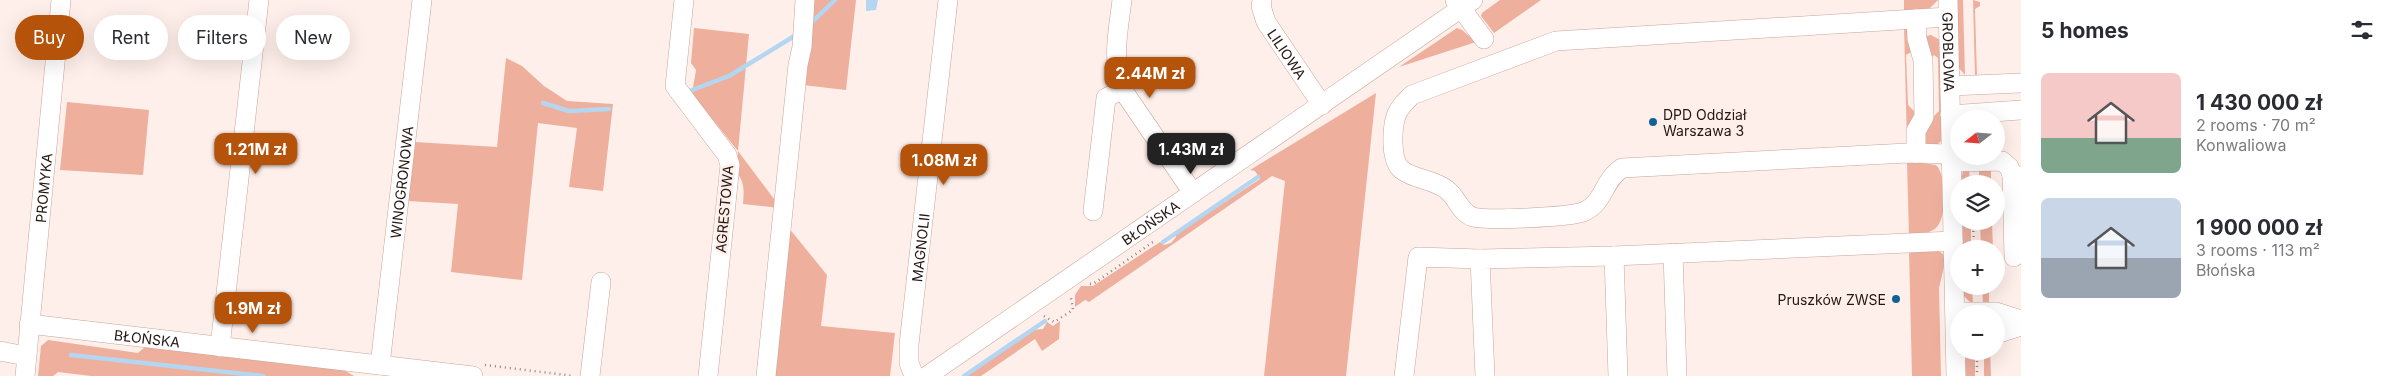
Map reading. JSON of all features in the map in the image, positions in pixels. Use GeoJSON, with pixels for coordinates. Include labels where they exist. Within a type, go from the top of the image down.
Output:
{"type":"FeatureCollection","features":[{"type":"Feature","properties":{"kind":"street","name":"PROMYKA"},"geometry":{"type":"LineString","coordinates":[[25,376],[61,0]]}},
{"type":"Feature","properties":{"kind":"street"},"geometry":{"type":"LineString","coordinates":[[220,347],[259,0]]}},
{"type":"Feature","properties":{"kind":"street","name":"WINOGRONOWA"},"geometry":{"type":"LineString","coordinates":[[380,365],[422,0]]}},
{"type":"Feature","properties":{"kind":"street","name":"AGRESTOWA"},"geometry":{"type":"LineString","coordinates":[[684,0],[675,86],[727,155],[730,165],[708,376]]}},
{"type":"Feature","properties":{"kind":"street"},"geometry":{"type":"LineString","coordinates":[[766,376],[796,84],[802,47],[805,0]]}},
{"type":"Feature","properties":{"kind":"street","name":"MAGNOLII"},"geometry":{"type":"LineString","coordinates":[[914,376],[909,363],[909,344],[948,0]]}},
{"type":"Feature","properties":{"kind":"street"},"geometry":{"type":"LineString","coordinates":[[1122,0],[1116,54],[1116,70],[1122,89],[1194,193]]}},
{"type":"Feature","properties":{"kind":"street","name":"LILIOWA"},"geometry":{"type":"LineString","coordinates":[[1262,0],[1266,22],[1322,105]]}},
{"type":"Feature","properties":{"kind":"street","name":"BŁOŃSKA"},"geometry":{"type":"LineString","coordinates":[[927,376],[1322,105],[1463,3]]}},
{"type":"Feature","properties":{"kind":"street"},"geometry":{"type":"LineString","coordinates":[[1463,3],[1484,39]]}},
{"type":"Feature","properties":{"kind":"street"},"geometry":{"type":"LineString","coordinates":[[1948,8],[1916,19],[1556,41],[1412,95],[1396,115],[1394,148],[1396,162],[1401,170],[1449,190],[1464,212],[1472,217],[1484,218],[1548,216],[1582,212],[1598,201],[1608,180],[1622,168],[1916,153],[1950,158]]}},
{"type":"Feature","properties":{"kind":"street","name":"GROBLOWA"},"geometry":{"type":"LineString","coordinates":[[1948,8],[1950,110]]}},
{"type":"Feature","properties":{"kind":"street"},"geometry":{"type":"LineString","coordinates":[[1916,19],[1917,38],[1923,60],[1924,117],[1916,131],[1916,153]]}},
{"type":"Feature","properties":{"kind":"street"},"geometry":{"type":"LineString","coordinates":[[1950,86],[2021,83]]}},
{"type":"Feature","properties":{"kind":"street"},"geometry":{"type":"LineString","coordinates":[[1093,211],[1106,98],[1122,89]]}},
{"type":"Feature","properties":{"kind":"street"},"geometry":{"type":"LineString","coordinates":[[2005,111],[2021,110]]}},
{"type":"Feature","properties":{"kind":"street"},"geometry":{"type":"LineString","coordinates":[[2005,164],[2017,176],[2010,257]]}},
{"type":"Feature","properties":{"kind":"street","name":"GROBLOWA"},"geometry":{"type":"LineString","coordinates":[[1951,165],[1954,240]]}},
{"type":"Feature","properties":{"kind":"street"},"geometry":{"type":"LineString","coordinates":[[1404,376],[1418,257],[1480,259],[1673,253],[1950,253]]}},
{"type":"Feature","properties":{"kind":"street"},"geometry":{"type":"LineString","coordinates":[[1673,253],[1677,376]]}},
{"type":"Feature","properties":{"kind":"street"},"geometry":{"type":"LineString","coordinates":[[1614,256],[1618,376]]}},
{"type":"Feature","properties":{"kind":"street"},"geometry":{"type":"LineString","coordinates":[[1480,259],[1486,376]]}},
{"type":"Feature","properties":{"kind":"street"},"geometry":{"type":"LineString","coordinates":[[590,376],[601,282]]}},
{"type":"Feature","properties":{"kind":"street"},"geometry":{"type":"LineString","coordinates":[[2005,315],[2021,320]]}},
{"type":"Feature","properties":{"kind":"street","name":"BŁOŃSKA"},"geometry":{"type":"LineString","coordinates":[[30,324],[473,376]]}},
{"type":"Feature","properties":{"kind":"street"},"geometry":{"type":"LineString","coordinates":[[2005,331],[2021,326]]}},
{"type":"Feature","properties":{"kind":"street"},"geometry":{"type":"LineString","coordinates":[[0,351],[26,356]]}},
{"type":"Feature","properties":{"kind":"street","name":"GROBLOWA"},"geometry":{"type":"LineString","coordinates":[[1956,360],[1956,376]]}},
{"type":"Feature","properties":{"kind":"path"},"geometry":{"type":"LineString","coordinates":[[1056,321],[1072,310]]}},
{"type":"Feature","properties":{"kind":"path"},"geometry":{"type":"LineString","coordinates":[[1977,360],[1977,376]]}},
{"type":"Feature","properties":{"kind":"shaded area"},"geometry":{"type":"Polygon","coordinates":[[[813,0],[856,0],[846,90],[803,85],[813,0]]]}},
{"type":"Feature","properties":{"kind":"shaded area"},"geometry":{"type":"Polygon","coordinates":[[[1500,0],[1541,0],[1494,33],[1481,16],[1482,13],[1500,0]]]}},
{"type":"Feature","properties":{"kind":"shaded area"},"geometry":{"type":"Polygon","coordinates":[[[1904,0],[1938,0],[1928,10],[1904,12],[1904,0]]]}},
{"type":"Feature","properties":{"kind":"shaded area"},"geometry":{"type":"Polygon","coordinates":[[[1956,0],[1963,0],[1965,75],[1958,67],[1956,0]]]}},
{"type":"Feature","properties":{"kind":"shaded area"},"geometry":{"type":"Polygon","coordinates":[[[1973,0],[1980,2],[1980,6],[1975,9],[1977,77],[1975,77],[1973,0]]]}},
{"type":"Feature","properties":{"kind":"shaded area"},"geometry":{"type":"Polygon","coordinates":[[[1904,27],[1909,27],[1911,52],[1906,55],[1908,105],[1918,115],[1907,144],[1904,27]]]}},
{"type":"Feature","properties":{"kind":"shaded area"},"geometry":{"type":"Polygon","coordinates":[[[694,28],[749,34],[738,151],[692,94],[696,70],[691,63],[694,28]]]}},
{"type":"Feature","properties":{"kind":"shaded area"},"geometry":{"type":"Polygon","coordinates":[[[1457,28],[1476,42],[1399,67],[1457,28]]]}},
{"type":"Feature","properties":{"kind":"shaded area"},"geometry":{"type":"Polygon","coordinates":[[[1931,35],[1940,40],[1942,140],[1936,146],[1924,146],[1922,128],[1939,111],[1938,58],[1934,55],[1926,63],[1926,36],[1931,35]]]}},
{"type":"Feature","properties":{"kind":"shaded area"},"geometry":{"type":"Polygon","coordinates":[[[506,58],[522,66],[544,86],[567,101],[613,104],[603,191],[569,187],[577,128],[538,123],[522,280],[451,272],[458,204],[408,201],[415,142],[497,147],[506,58]]]}},
{"type":"Feature","properties":{"kind":"shaded area"},"geometry":{"type":"Polygon","coordinates":[[[1376,93],[1346,376],[1264,376],[1285,181],[1272,176],[1089,302],[1085,300],[1075,307],[1075,295],[1081,286],[1093,286],[1160,242],[1164,245],[1171,243],[1176,237],[1175,235],[1260,179],[1255,171],[1250,170],[1376,93]]]}},
{"type":"Feature","properties":{"kind":"shaded area"},"geometry":{"type":"Polygon","coordinates":[[[67,102],[149,110],[143,175],[60,170],[67,102]]]}},
{"type":"Feature","properties":{"kind":"shaded area"},"geometry":{"type":"Polygon","coordinates":[[[738,151],[779,208],[743,204],[744,191],[736,172],[738,151]]]}},
{"type":"Feature","properties":{"kind":"shaded area"},"geometry":{"type":"Polygon","coordinates":[[[1907,161],[1936,165],[1940,170],[1944,187],[1944,206],[1940,223],[1936,228],[1927,233],[1909,236],[1907,161]]]}},
{"type":"Feature","properties":{"kind":"shaded area"},"geometry":{"type":"Polygon","coordinates":[[[1991,167],[1991,175],[1979,175],[1979,168],[1991,167]]]}},
{"type":"Feature","properties":{"kind":"shaded area"},"geometry":{"type":"Polygon","coordinates":[[[1969,169],[1969,175],[1962,175],[1963,171],[1969,169]]]}},
{"type":"Feature","properties":{"kind":"shaded area"},"geometry":{"type":"Polygon","coordinates":[[[784,222],[827,275],[821,326],[895,333],[890,376],[770,376],[784,222]]]}},
{"type":"Feature","properties":{"kind":"shaded area"},"geometry":{"type":"Polygon","coordinates":[[[1961,230],[1971,230],[1971,240],[1962,240],[1961,230]]]}},
{"type":"Feature","properties":{"kind":"shaded area"},"geometry":{"type":"Polygon","coordinates":[[[1980,230],[1992,230],[1993,240],[1981,240],[1980,230]]]}},
{"type":"Feature","properties":{"kind":"shaded area"},"geometry":{"type":"Polygon","coordinates":[[[1937,250],[1943,254],[1945,262],[1939,288],[1941,376],[1912,376],[1909,251],[1937,250]]]}},
{"type":"Feature","properties":{"kind":"shaded area"},"geometry":{"type":"Polygon","coordinates":[[[1972,295],[1973,305],[1964,296],[1972,295]]]}},
{"type":"Feature","properties":{"kind":"shaded area"},"geometry":{"type":"Polygon","coordinates":[[[1982,295],[1989,295],[1989,305],[1983,305],[1982,295]]]}},
{"type":"Feature","properties":{"kind":"shaded area"},"geometry":{"type":"Polygon","coordinates":[[[1060,321],[1059,339],[1042,351],[1035,339],[981,376],[967,376],[1033,330],[1043,329],[1047,322],[1053,326],[1060,321]]]}},
{"type":"Feature","properties":{"kind":"shaded area"},"geometry":{"type":"Polygon","coordinates":[[[48,340],[138,353],[145,347],[344,370],[354,376],[91,376],[58,372],[53,376],[38,376],[41,346],[48,340]]]}},
{"type":"Feature","properties":{"kind":"shaded area"},"geometry":{"type":"Polygon","coordinates":[[[1965,360],[1975,360],[1975,376],[1964,376],[1965,360]]]}},
{"type":"Feature","properties":{"kind":"shaded area"},"geometry":{"type":"Polygon","coordinates":[[[1984,360],[1990,360],[1991,376],[1984,376],[1984,360]]]}},
{"type":"Feature","properties":{"kind":"water"},"geometry":{"type":"Polygon","coordinates":[[[866,0],[878,0],[876,10],[866,11],[866,0]]]}},
{"type":"Feature","properties":{"kind":"waterway"},"geometry":{"type":"LineString","coordinates":[[810,24],[835,0]]}},
{"type":"Feature","properties":{"kind":"waterway"},"geometry":{"type":"LineString","coordinates":[[687,92],[729,76],[796,35]]}},
{"type":"Feature","properties":{"kind":"waterway"},"geometry":{"type":"LineString","coordinates":[[543,103],[569,111],[609,109]]}},
{"type":"Feature","properties":{"kind":"waterway"},"geometry":{"type":"LineString","coordinates":[[1163,242],[1258,177]]}},
{"type":"Feature","properties":{"kind":"waterway"},"geometry":{"type":"LineString","coordinates":[[964,376],[1045,321]]}},
{"type":"Feature","properties":{"kind":"waterway"},"geometry":{"type":"LineString","coordinates":[[71,355],[263,376]]}},
{"type":"Feature","properties":{"kind":"place","name":"DPD Oddział Warszawa 3"},"geometry":{"type":"Point","coordinates":[1653,122]}},
{"type":"Feature","properties":{"kind":"place","name":"Pruszków ZWSE"},"geometry":{"type":"Point","coordinates":[1896,299]}}]}
